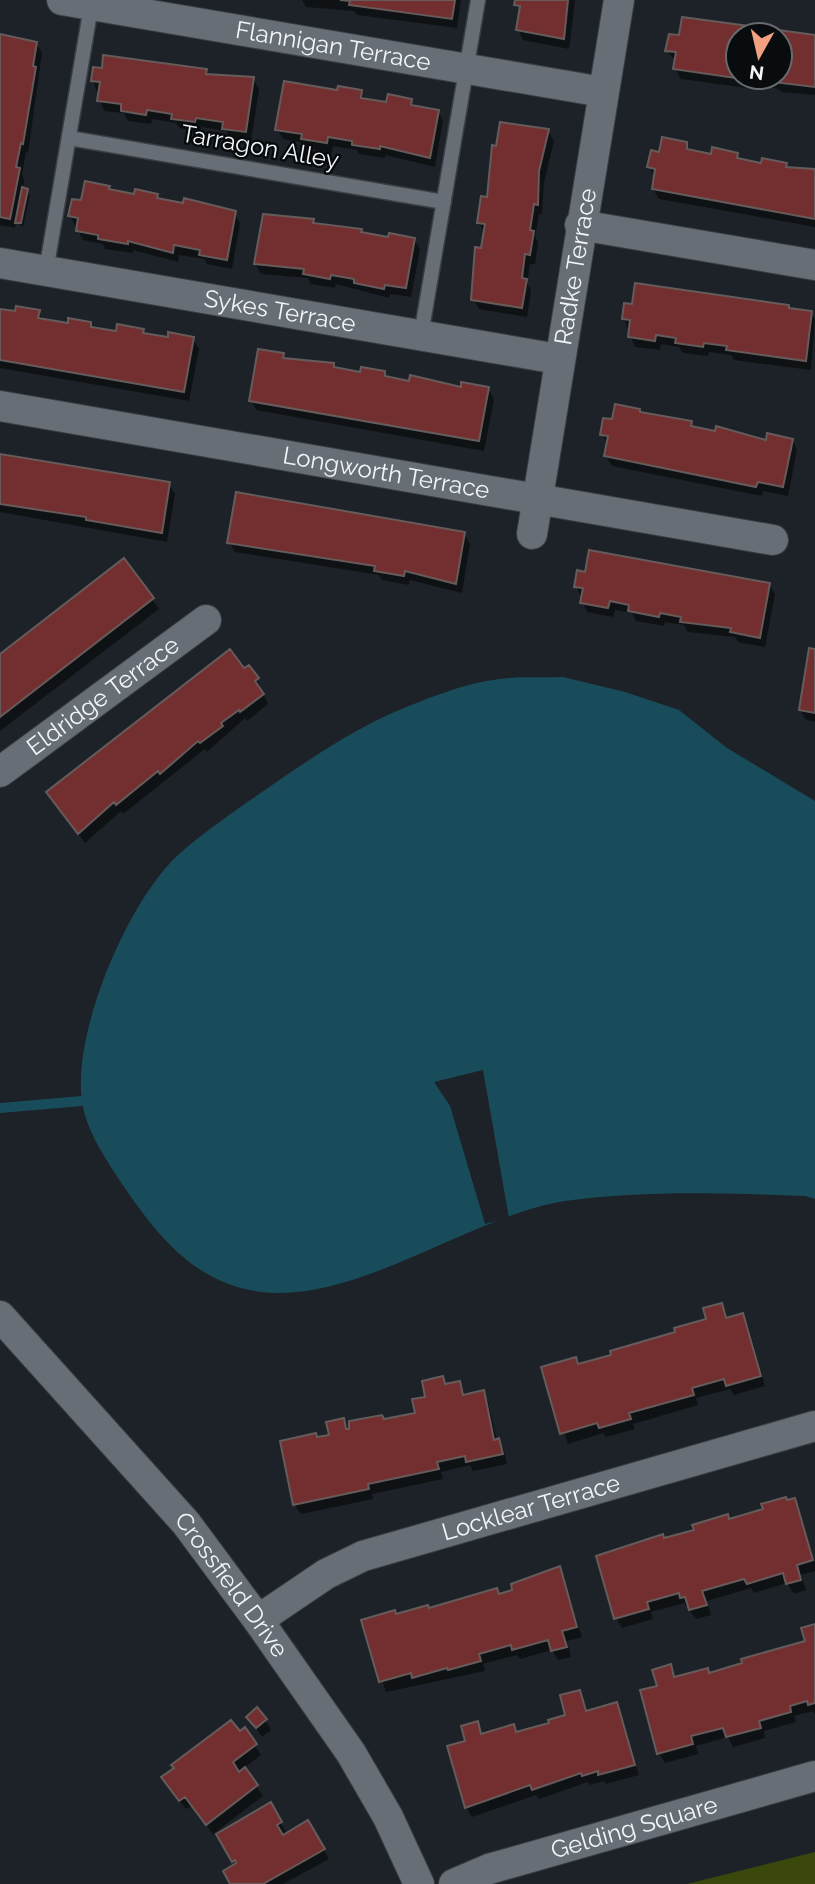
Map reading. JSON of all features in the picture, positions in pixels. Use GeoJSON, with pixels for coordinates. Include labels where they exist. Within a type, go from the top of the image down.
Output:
{"type":"FeatureCollection","features":[{"type":"Feature","properties":{"kind":"street","name":"Flannigan Terrace"},"geometry":{"type":"LineString","coordinates":[[62,0],[603,92]]}},
{"type":"Feature","properties":{"kind":"street","name":"Radke Terrace"},"geometry":{"type":"LineString","coordinates":[[532,534],[558,359],[619,0]]}},
{"type":"Feature","properties":{"kind":"street"},"geometry":{"type":"LineString","coordinates":[[580,225],[815,265]]}},
{"type":"Feature","properties":{"kind":"street","name":"Sykes Terrace"},"geometry":{"type":"LineString","coordinates":[[0,263],[558,359]]}},
{"type":"Feature","properties":{"kind":"street","name":"Longworth Terrace"},"geometry":{"type":"LineString","coordinates":[[0,406],[773,540]]}},
{"type":"Feature","properties":{"kind":"street","name":"Eldridge Terrace"},"geometry":{"type":"LineString","coordinates":[[0,772],[206,620]]}},
{"type":"Feature","properties":{"kind":"street","name":"Crossfield Drive"},"geometry":{"type":"LineString","coordinates":[[0,1317],[186,1523],[258,1620],[351,1752],[388,1817],[419,1884]]}},
{"type":"Feature","properties":{"kind":"street","name":"Locklear Terrace"},"geometry":{"type":"LineString","coordinates":[[258,1620],[326,1574],[363,1556],[815,1426]]}},
{"type":"Feature","properties":{"kind":"street","name":"Gelding Square"},"geometry":{"type":"LineString","coordinates":[[454,1884],[489,1869],[815,1776]]}},
{"type":"Feature","properties":{"kind":"lane"},"geometry":{"type":"LineString","coordinates":[[421,335],[478,0]]}},
{"type":"Feature","properties":{"kind":"lane"},"geometry":{"type":"LineString","coordinates":[[46,271],[92,3]]}},
{"type":"Feature","properties":{"kind":"lane","name":"Tarragon Alley"},"geometry":{"type":"LineString","coordinates":[[69,138],[444,202]]}},
{"type":"Feature","properties":{"kind":"green space"},"geometry":{"type":"Polygon","coordinates":[[[815,1852],[815,1884],[687,1884],[815,1852]]]}},
{"type":"Feature","properties":{"kind":"water"},"geometry":{"type":"Polygon","coordinates":[[[563,677],[625,692],[679,710],[727,748],[815,801],[815,1199],[805,1196],[685,1193],[565,1201],[526,1210],[361,1277],[320,1288],[280,1293],[241,1288],[204,1272],[172,1247],[134,1201],[98,1144],[82,1101],[81,1073],[95,1005],[123,935],[140,903],[178,855],[199,838],[302,765],[358,730],[398,710],[475,683],[510,678],[563,677]]]}},
{"type":"Feature","properties":{"kind":"pier"},"geometry":{"type":"Polygon","coordinates":[[[483,1070],[509,1218],[485,1224],[450,1106],[434,1082],[483,1070]]]}},
{"type":"Feature","properties":{"kind":"building"},"geometry":{"type":"Polygon","coordinates":[[[340,0],[455,0],[452,19],[349,5],[350,1],[340,0]]]}},
{"type":"Feature","properties":{"kind":"building"},"geometry":{"type":"Polygon","coordinates":[[[515,0],[568,0],[564,39],[516,30],[520,6],[514,5],[515,0]]]}},
{"type":"Feature","properties":{"kind":"building"},"geometry":{"type":"Polygon","coordinates":[[[682,17],[724,23],[724,76],[673,69],[676,52],[665,51],[669,34],[679,35],[682,17]]]}},
{"type":"Feature","properties":{"kind":"building"},"geometry":{"type":"Polygon","coordinates":[[[794,32],[815,35],[815,87],[794,84],[794,32]]]}},
{"type":"Feature","properties":{"kind":"building"},"geometry":{"type":"Polygon","coordinates":[[[0,34],[37,42],[33,66],[36,67],[23,144],[21,143],[16,167],[20,168],[10,219],[0,217],[0,34]]]}},
{"type":"Feature","properties":{"kind":"building"},"geometry":{"type":"Polygon","coordinates":[[[103,55],[207,69],[206,74],[254,77],[246,132],[222,129],[223,122],[196,118],[195,122],[171,119],[172,114],[147,110],[146,115],[121,111],[121,104],[97,101],[100,82],[91,81],[93,67],[102,68],[103,55]]]}},
{"type":"Feature","properties":{"kind":"building"},"geometry":{"type":"Polygon","coordinates":[[[284,81],[337,90],[338,86],[362,90],[361,98],[386,102],[388,94],[412,99],[411,105],[439,110],[430,158],[380,146],[380,149],[352,145],[352,141],[328,137],[327,143],[301,139],[302,134],[275,130],[284,81]]]}},
{"type":"Feature","properties":{"kind":"building"},"geometry":{"type":"Polygon","coordinates":[[[500,122],[549,129],[539,171],[538,205],[534,204],[530,230],[534,231],[530,255],[525,254],[522,278],[527,279],[522,308],[471,300],[475,247],[481,248],[485,224],[477,223],[481,196],[487,197],[492,145],[496,146],[500,122]]]}},
{"type":"Feature","properties":{"kind":"building"},"geometry":{"type":"Polygon","coordinates":[[[662,137],[687,142],[687,149],[711,154],[712,147],[738,153],[737,158],[761,163],[762,158],[787,163],[786,167],[815,169],[815,219],[652,189],[655,169],[647,167],[651,150],[659,152],[662,137]]]}},
{"type":"Feature","properties":{"kind":"building"},"geometry":{"type":"Polygon","coordinates":[[[85,181],[134,194],[135,189],[158,194],[157,198],[183,203],[184,198],[236,211],[227,260],[199,255],[200,250],[174,245],[173,253],[128,241],[128,244],[98,239],[98,235],[76,231],[78,218],[68,216],[72,199],[81,200],[85,181]]]}},
{"type":"Feature","properties":{"kind":"building"},"geometry":{"type":"Polygon","coordinates":[[[22,187],[28,189],[21,223],[15,223],[22,187]]]}},
{"type":"Feature","properties":{"kind":"building"},"geometry":{"type":"Polygon","coordinates":[[[263,214],[314,219],[313,223],[362,229],[361,232],[388,237],[389,233],[415,238],[406,288],[385,285],[384,289],[354,283],[354,279],[331,275],[330,279],[303,274],[304,269],[254,264],[263,214]]]}},
{"type":"Feature","properties":{"kind":"building"},"geometry":{"type":"Polygon","coordinates":[[[635,283],[789,305],[789,308],[812,311],[806,361],[726,350],[727,346],[704,343],[703,347],[675,343],[676,338],[656,335],[655,341],[628,337],[630,320],[622,319],[624,303],[632,304],[635,283]]]}},
{"type":"Feature","properties":{"kind":"building"},"geometry":{"type":"Polygon","coordinates":[[[16,306],[40,310],[38,318],[68,323],[68,318],[91,322],[91,327],[116,331],[117,324],[144,329],[143,333],[168,337],[168,332],[194,337],[184,392],[0,360],[0,309],[15,311],[16,306]]]}},
{"type":"Feature","properties":{"kind":"building"},"geometry":{"type":"Polygon","coordinates":[[[258,349],[284,353],[283,358],[334,363],[334,367],[360,372],[361,367],[385,371],[385,376],[409,381],[410,375],[461,387],[461,382],[489,387],[479,441],[249,401],[258,349]]]}},
{"type":"Feature","properties":{"kind":"building"},"geometry":{"type":"Polygon","coordinates":[[[615,404],[640,409],[640,412],[692,421],[691,426],[715,431],[716,426],[766,440],[767,433],[793,439],[783,487],[758,482],[756,487],[604,456],[608,436],[600,435],[603,418],[612,419],[615,404]]]}},
{"type":"Feature","properties":{"kind":"building"},"geometry":{"type":"Polygon","coordinates":[[[0,454],[170,482],[162,533],[86,520],[86,517],[0,504],[0,454]]]}},
{"type":"Feature","properties":{"kind":"building"},"geometry":{"type":"Polygon","coordinates":[[[236,492],[465,532],[456,584],[405,571],[404,576],[374,571],[375,566],[227,543],[236,492]]]}},
{"type":"Feature","properties":{"kind":"building"},"geometry":{"type":"Polygon","coordinates":[[[589,550],[770,583],[760,638],[730,632],[731,628],[680,622],[681,617],[660,613],[659,617],[628,611],[629,605],[610,601],[608,608],[580,603],[583,588],[574,587],[577,570],[585,572],[589,550]]]}},
{"type":"Feature","properties":{"kind":"building"},"geometry":{"type":"Polygon","coordinates":[[[124,558],[154,598],[0,717],[0,654],[124,558]]]}},
{"type":"Feature","properties":{"kind":"building"},"geometry":{"type":"Polygon","coordinates":[[[809,648],[815,649],[815,713],[799,710],[809,648]]]}},
{"type":"Feature","properties":{"kind":"building"},"geometry":{"type":"Polygon","coordinates":[[[230,649],[244,668],[249,665],[259,678],[255,681],[264,694],[221,723],[223,726],[200,743],[198,741],[160,774],[158,771],[116,805],[114,802],[78,834],[46,792],[230,649]]]}},
{"type":"Feature","properties":{"kind":"building"},"geometry":{"type":"Polygon","coordinates":[[[722,1303],[726,1318],[743,1313],[761,1376],[726,1386],[724,1379],[692,1388],[694,1395],[629,1413],[631,1419],[599,1428],[597,1423],[560,1434],[541,1367],[576,1357],[578,1364],[611,1355],[610,1351],[675,1332],[674,1328],[706,1319],[703,1308],[722,1303]]]}},
{"type":"Feature","properties":{"kind":"building"},"geometry":{"type":"Polygon","coordinates":[[[443,1376],[445,1384],[460,1381],[463,1395],[484,1390],[494,1440],[499,1438],[503,1454],[466,1462],[465,1456],[437,1462],[439,1469],[368,1484],[369,1489],[293,1505],[280,1441],[316,1433],[317,1437],[329,1435],[326,1422],[344,1418],[346,1429],[349,1429],[349,1421],[382,1415],[384,1419],[415,1413],[412,1399],[425,1397],[422,1381],[443,1376]]]}},
{"type":"Feature","properties":{"kind":"building"},"geometry":{"type":"Polygon","coordinates":[[[786,1497],[787,1500],[795,1498],[813,1560],[797,1565],[801,1580],[786,1584],[783,1573],[747,1584],[744,1579],[702,1591],[707,1605],[689,1610],[685,1597],[680,1598],[679,1593],[647,1602],[649,1609],[614,1619],[596,1556],[663,1534],[664,1538],[694,1530],[692,1525],[728,1514],[729,1519],[763,1509],[761,1504],[786,1497]]]}},
{"type":"Feature","properties":{"kind":"building"},"geometry":{"type":"Polygon","coordinates":[[[560,1566],[577,1627],[562,1631],[567,1647],[551,1651],[548,1640],[512,1650],[511,1645],[479,1654],[481,1661],[412,1678],[411,1673],[379,1682],[361,1620],[395,1610],[396,1614],[428,1605],[429,1608],[497,1588],[499,1594],[512,1590],[511,1584],[560,1566]]]}},
{"type":"Feature","properties":{"kind":"building"},"geometry":{"type":"Polygon","coordinates":[[[815,1624],[815,1703],[808,1705],[807,1701],[790,1706],[791,1712],[759,1721],[761,1728],[726,1737],[723,1728],[691,1736],[693,1744],[657,1754],[640,1690],[657,1686],[652,1670],[671,1664],[674,1677],[708,1668],[709,1673],[742,1663],[741,1659],[805,1641],[801,1628],[815,1624]]]}},
{"type":"Feature","properties":{"kind":"building"},"geometry":{"type":"Polygon","coordinates":[[[580,1690],[586,1711],[617,1702],[635,1765],[598,1775],[598,1771],[582,1776],[581,1773],[532,1790],[530,1785],[465,1808],[447,1746],[465,1741],[461,1726],[478,1721],[481,1734],[514,1724],[516,1732],[549,1723],[548,1720],[565,1715],[560,1695],[580,1690]]]}},
{"type":"Feature","properties":{"kind":"building"},"geometry":{"type":"Polygon","coordinates":[[[257,1707],[267,1719],[256,1728],[246,1717],[257,1707]]]}},
{"type":"Feature","properties":{"kind":"building"},"geometry":{"type":"Polygon","coordinates":[[[231,1720],[240,1731],[245,1727],[257,1744],[233,1762],[239,1772],[245,1767],[258,1785],[206,1825],[185,1797],[179,1801],[161,1777],[174,1768],[171,1765],[231,1720]]]}},
{"type":"Feature","properties":{"kind":"building"},"geometry":{"type":"Polygon","coordinates":[[[271,1802],[282,1822],[277,1825],[283,1835],[308,1820],[325,1849],[263,1884],[230,1884],[223,1871],[236,1863],[235,1860],[232,1862],[216,1834],[271,1802]]]}},
{"type":"Feature","properties":{"kind":"waterway"},"geometry":{"type":"LineString","coordinates":[[0,1108],[82,1101]]}}]}
